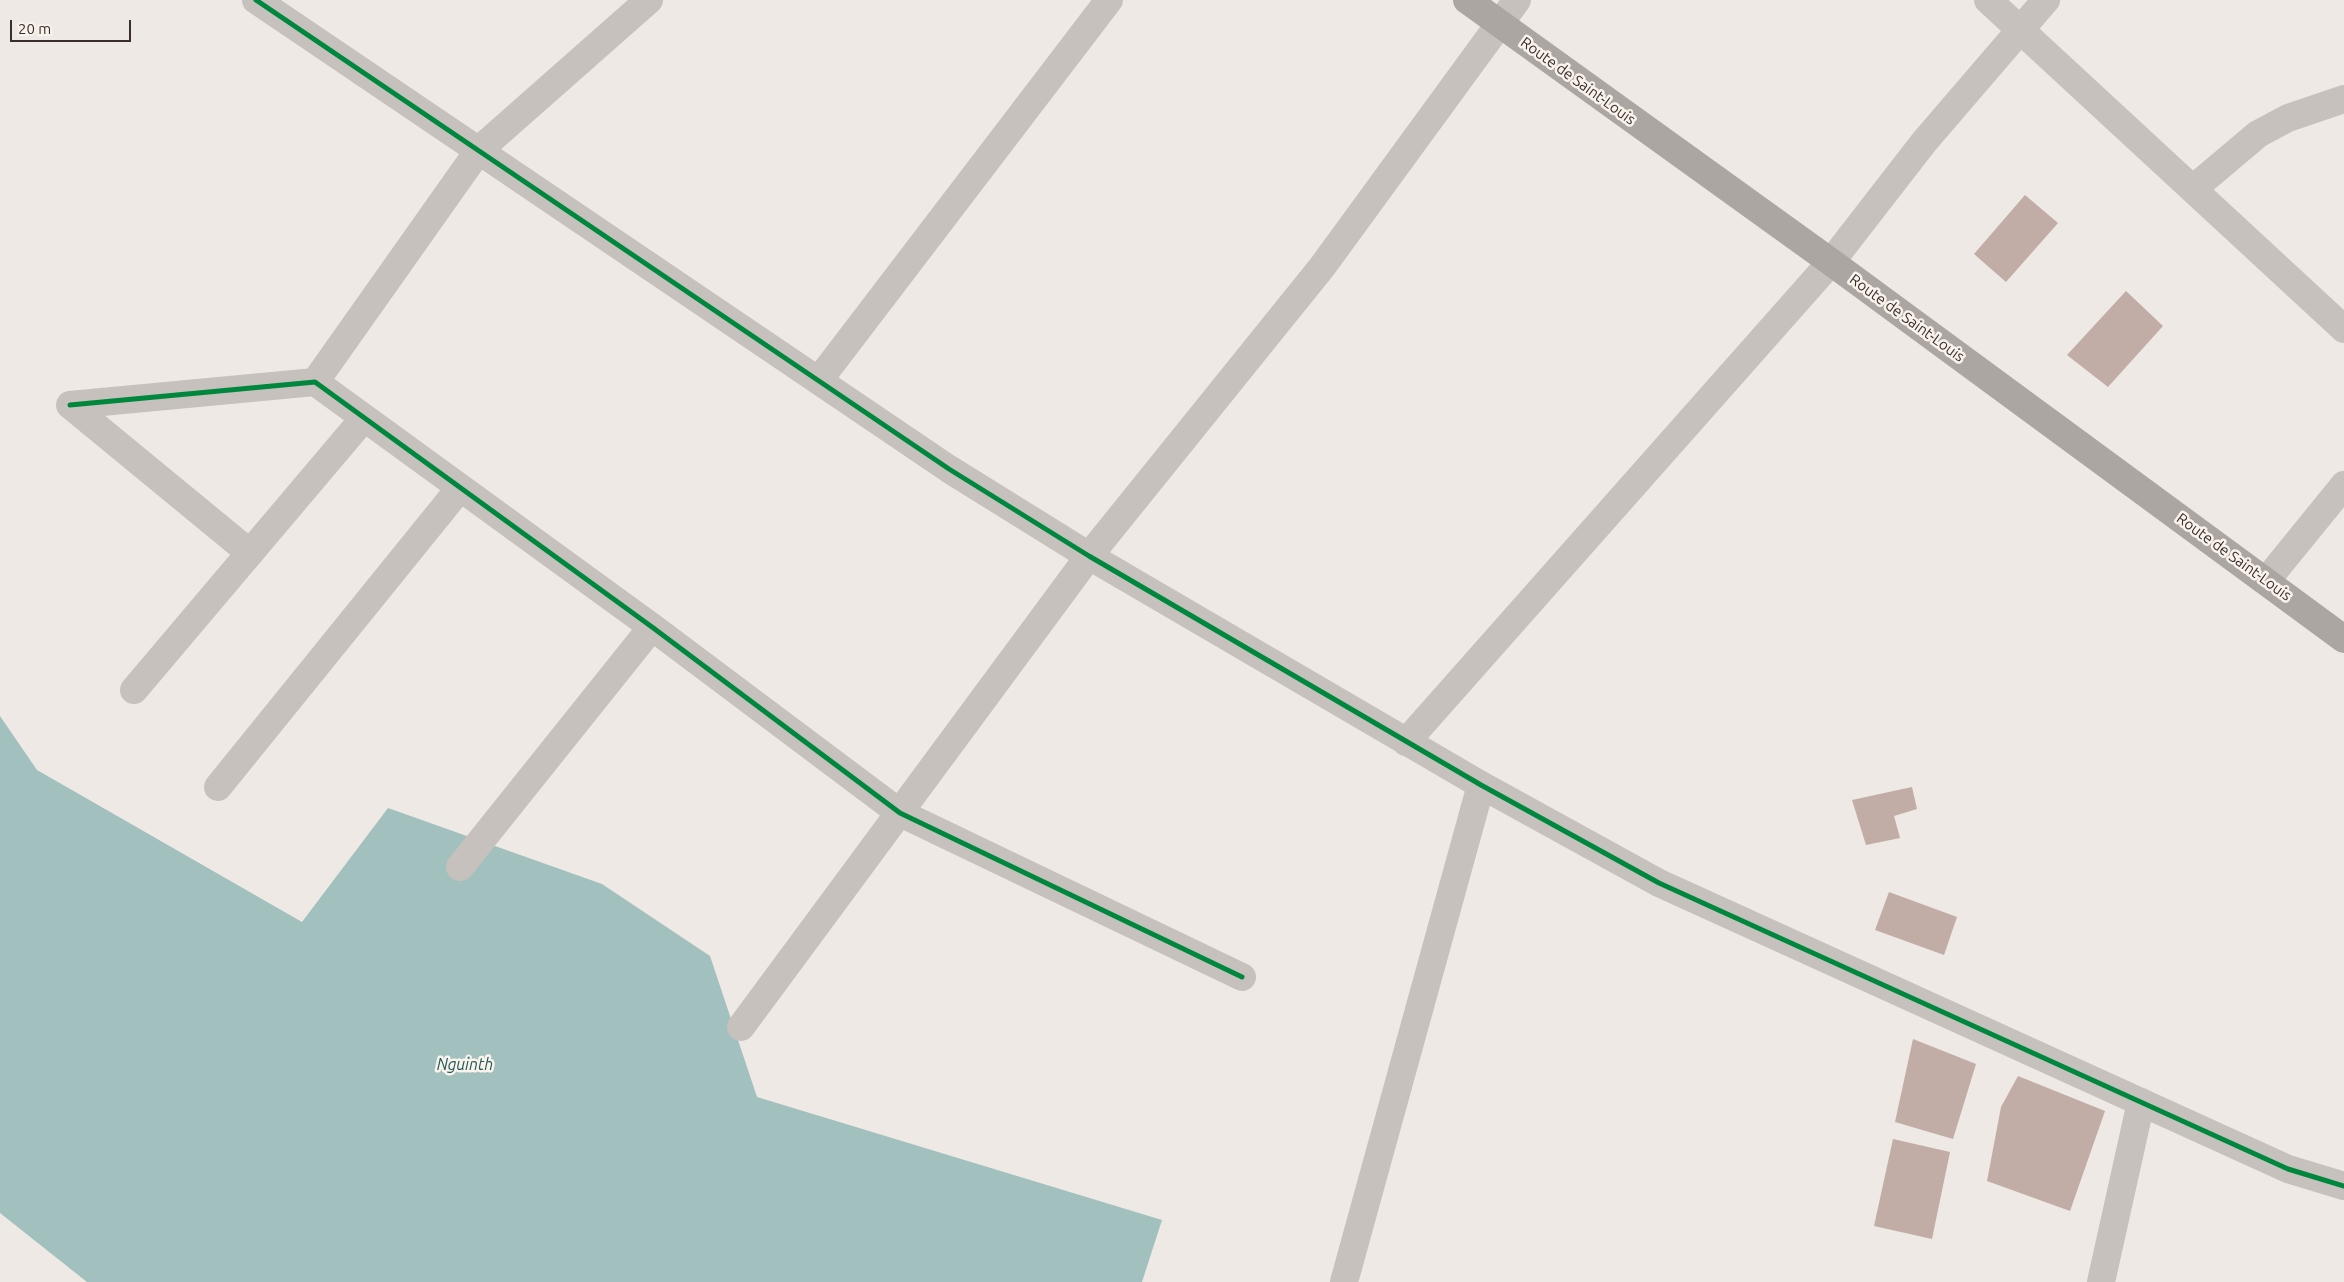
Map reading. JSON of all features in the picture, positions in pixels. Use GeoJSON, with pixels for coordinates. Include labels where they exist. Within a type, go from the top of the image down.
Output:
{"type":"FeatureCollection","features":[{"type":"Feature","properties":{"kind":"main road","name":"Route de Saint-Louis"},"geometry":{"type":"LineString","coordinates":[[1467,0],[1831,262],[2344,639]]}},
{"type":"Feature","properties":{"kind":"street"},"geometry":{"type":"LineString","coordinates":[[256,0],[949,469],[1089,556],[1480,786],[1659,883],[2288,1169],[2344,1186]]}},
{"type":"Feature","properties":{"kind":"street"},"geometry":{"type":"LineString","coordinates":[[315,382],[479,150],[650,0]]}},
{"type":"Feature","properties":{"kind":"street"},"geometry":{"type":"LineString","coordinates":[[819,380],[1109,0]]}},
{"type":"Feature","properties":{"kind":"street"},"geometry":{"type":"LineString","coordinates":[[741,1027],[1089,556],[1322,267],[1516,0]]}},
{"type":"Feature","properties":{"kind":"street"},"geometry":{"type":"LineString","coordinates":[[1988,0],[2194,188],[2344,329]]}},
{"type":"Feature","properties":{"kind":"street"},"geometry":{"type":"LineString","coordinates":[[1406,742],[1831,262],[1924,142],[2046,0]]}},
{"type":"Feature","properties":{"kind":"street"},"geometry":{"type":"LineString","coordinates":[[2194,188],[2258,134],[2288,118],[2344,99]]}},
{"type":"Feature","properties":{"kind":"street"},"geometry":{"type":"LineString","coordinates":[[250,553],[70,405],[315,382],[652,628],[900,813],[1242,977]]}},
{"type":"Feature","properties":{"kind":"street"},"geometry":{"type":"LineString","coordinates":[[134,690],[364,418]]}},
{"type":"Feature","properties":{"kind":"street"},"geometry":{"type":"LineString","coordinates":[[2266,581],[2344,485]]}},
{"type":"Feature","properties":{"kind":"street"},"geometry":{"type":"LineString","coordinates":[[218,787],[460,488]]}},
{"type":"Feature","properties":{"kind":"street"},"geometry":{"type":"LineString","coordinates":[[460,867],[652,628]]}},
{"type":"Feature","properties":{"kind":"street"},"geometry":{"type":"LineString","coordinates":[[1344,1282],[1480,786]]}},
{"type":"Feature","properties":{"kind":"street"},"geometry":{"type":"LineString","coordinates":[[2101,1282],[2141,1102]]}},
{"type":"Feature","properties":{"kind":"water","name":"Nguinth"},"geometry":{"type":"Polygon","coordinates":[[[0,716],[37,770],[302,922],[388,808],[602,884],[710,956],[757,1097],[1162,1220],[1142,1282],[87,1282],[0,1213],[0,716]]]}},
{"type":"Feature","properties":{"kind":"building"},"geometry":{"type":"Polygon","coordinates":[[[2025,195],[2058,223],[2006,282],[1974,254],[2025,195]]]}},
{"type":"Feature","properties":{"kind":"building"},"geometry":{"type":"Polygon","coordinates":[[[2126,291],[2163,326],[2108,387],[2067,355],[2126,291]]]}},
{"type":"Feature","properties":{"kind":"building"},"geometry":{"type":"Polygon","coordinates":[[[1912,787],[1917,809],[1894,816],[1900,838],[1866,845],[1852,800],[1912,787]]]}},
{"type":"Feature","properties":{"kind":"building"},"geometry":{"type":"Polygon","coordinates":[[[1889,892],[1957,917],[1944,955],[1875,930],[1889,892]]]}},
{"type":"Feature","properties":{"kind":"building"},"geometry":{"type":"Polygon","coordinates":[[[1913,1039],[1976,1064],[1953,1139],[1895,1122],[1913,1039]]]}},
{"type":"Feature","properties":{"kind":"building"},"geometry":{"type":"Polygon","coordinates":[[[2018,1076],[2105,1111],[2070,1211],[1987,1181],[2001,1107],[2018,1076]]]}},
{"type":"Feature","properties":{"kind":"building"},"geometry":{"type":"Polygon","coordinates":[[[1893,1139],[1950,1152],[1932,1239],[1874,1226],[1893,1139]]]}},
{"type":"Feature","properties":{"kind":"cycle path"},"geometry":{"type":"LineString","coordinates":[[256,0],[949,469],[1089,556],[1481,785],[1659,883],[2288,1169],[2344,1186]]}},
{"type":"Feature","properties":{"kind":"cycle path"},"geometry":{"type":"LineString","coordinates":[[70,405],[315,382],[652,627],[900,813],[1242,977]]}}]}
